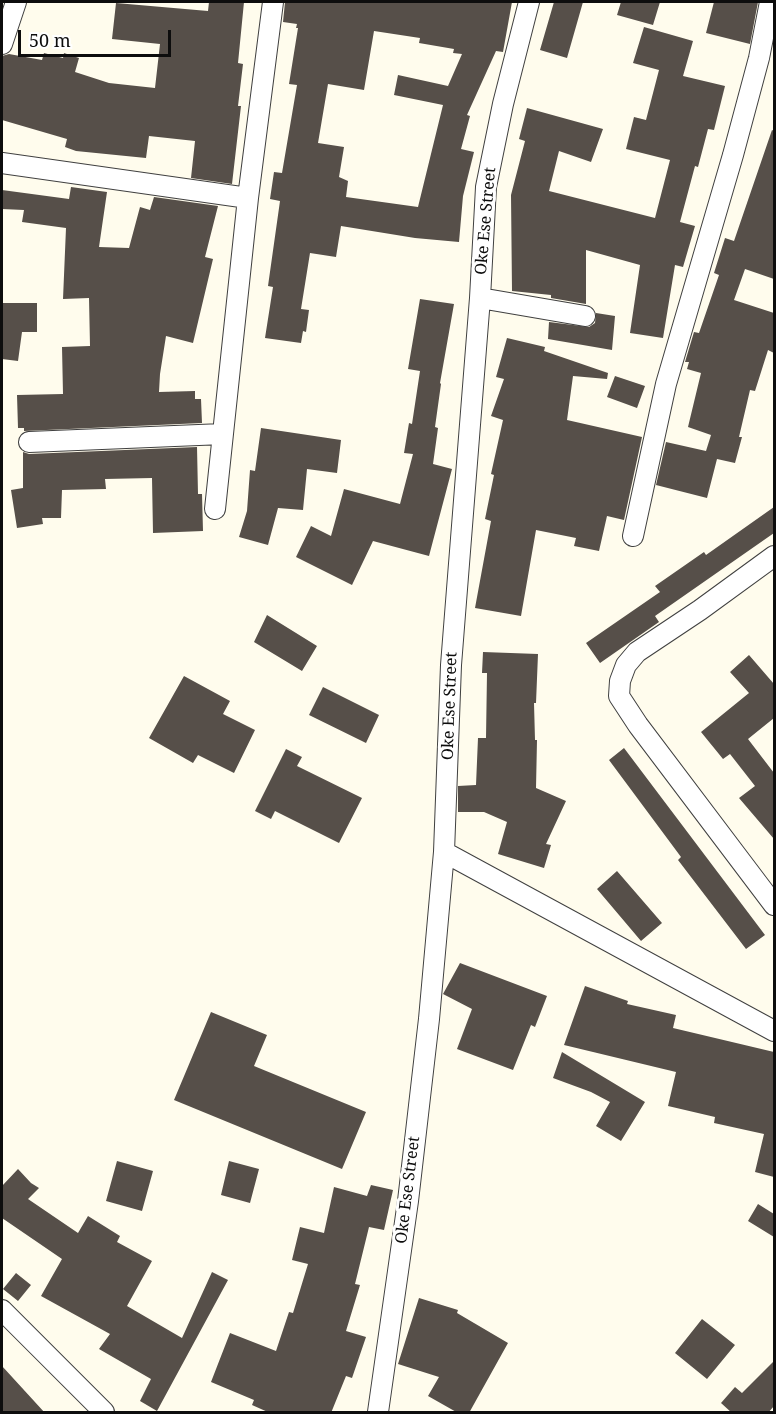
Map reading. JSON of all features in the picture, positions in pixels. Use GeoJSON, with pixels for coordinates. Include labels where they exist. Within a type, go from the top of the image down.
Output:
{"type":"FeatureCollection","features":[{"type":"Feature","properties":{"kind":"street"},"geometry":{"type":"LineString","coordinates":[[2,44],[16,2]]}},
{"type":"Feature","properties":{"kind":"street"},"geometry":{"type":"LineString","coordinates":[[215,509],[248,198],[273,2]]}},
{"type":"Feature","properties":{"kind":"street","name":"Oke Ese Street"},"geometry":{"type":"LineString","coordinates":[[380,1411],[429,1019],[444,852],[451,665],[480,298],[486,187],[503,104],[529,2]]}},
{"type":"Feature","properties":{"kind":"street"},"geometry":{"type":"LineString","coordinates":[[633,536],[666,384],[736,144],[759,58],[770,2]]}},
{"type":"Feature","properties":{"kind":"street"},"geometry":{"type":"LineString","coordinates":[[2,163],[248,198]]}},
{"type":"Feature","properties":{"kind":"street"},"geometry":{"type":"LineString","coordinates":[[480,298],[585,316]]}},
{"type":"Feature","properties":{"kind":"street"},"geometry":{"type":"LineString","coordinates":[[30,442],[223,434]]}},
{"type":"Feature","properties":{"kind":"street"},"geometry":{"type":"LineString","coordinates":[[774,556],[637,652],[626,665],[620,681],[620,696],[638,725],[774,905]]}},
{"type":"Feature","properties":{"kind":"street"},"geometry":{"type":"LineString","coordinates":[[444,852],[774,1031]]}},
{"type":"Feature","properties":{"kind":"street"},"geometry":{"type":"LineString","coordinates":[[2,1310],[104,1413]]}},
{"type":"Feature","properties":{"kind":"building"},"geometry":{"type":"Polygon","coordinates":[[[209,2],[244,2],[238,63],[243,64],[238,106],[241,106],[232,184],[191,178],[195,141],[149,136],[146,158],[76,151],[65,147],[67,139],[2,120],[2,56],[9,54],[42,60],[44,53],[63,58],[64,53],[79,58],[75,72],[109,83],[155,88],[160,44],[112,39],[116,3],[208,11],[209,2]]]}},
{"type":"Feature","properties":{"kind":"building"},"geometry":{"type":"Polygon","coordinates":[[[285,2],[512,2],[503,52],[496,51],[467,115],[470,116],[461,149],[474,152],[463,196],[459,242],[415,238],[341,226],[336,257],[310,253],[301,309],[309,310],[306,332],[303,331],[301,343],[265,338],[273,287],[268,286],[280,201],[270,199],[274,172],[282,173],[297,85],[289,84],[298,28],[296,28],[297,24],[283,22],[285,2]],[[374,31],[364,90],[328,84],[318,143],[344,147],[339,177],[348,181],[346,197],[418,207],[443,105],[394,95],[398,75],[448,86],[462,54],[453,53],[454,49],[419,43],[420,38],[374,31]]]}},
{"type":"Feature","properties":{"kind":"building"},"geometry":{"type":"Polygon","coordinates":[[[554,2],[583,2],[567,58],[540,50],[554,2]]]}},
{"type":"Feature","properties":{"kind":"building"},"geometry":{"type":"Polygon","coordinates":[[[621,2],[660,2],[653,25],[617,15],[621,2]]]}},
{"type":"Feature","properties":{"kind":"building"},"geometry":{"type":"Polygon","coordinates":[[[714,2],[758,2],[750,44],[706,33],[714,2]]]}},
{"type":"Feature","properties":{"kind":"building"},"geometry":{"type":"Polygon","coordinates":[[[644,27],[693,41],[683,76],[725,86],[714,130],[708,129],[680,222],[695,226],[683,267],[675,265],[663,338],[630,333],[640,265],[586,250],[586,304],[551,298],[551,295],[512,291],[511,195],[525,141],[519,139],[527,108],[603,129],[591,162],[559,151],[549,191],[655,218],[670,160],[626,149],[634,117],[646,120],[659,70],[633,63],[644,27]]]}},
{"type":"Feature","properties":{"kind":"building"},"geometry":{"type":"Polygon","coordinates":[[[772,130],[774,131],[774,279],[745,269],[734,300],[774,313],[774,353],[768,350],[755,391],[750,390],[735,463],[717,459],[707,498],[656,485],[666,442],[706,451],[711,435],[688,427],[701,373],[687,369],[689,362],[685,362],[694,332],[699,333],[719,275],[714,273],[725,238],[734,241],[772,130]]]}},
{"type":"Feature","properties":{"kind":"building"},"geometry":{"type":"Polygon","coordinates":[[[71,187],[107,192],[99,247],[129,248],[140,207],[150,210],[154,197],[218,206],[205,257],[213,259],[193,343],[166,336],[160,374],[159,392],[195,391],[195,399],[201,399],[202,423],[24,431],[24,428],[18,428],[17,395],[63,394],[62,347],[90,346],[89,298],[63,299],[66,228],[22,222],[24,210],[2,209],[2,190],[69,199],[71,187]]]}},
{"type":"Feature","properties":{"kind":"building"},"geometry":{"type":"Polygon","coordinates":[[[420,299],[454,304],[440,383],[435,427],[438,428],[433,464],[452,469],[429,556],[373,541],[352,585],[296,557],[311,526],[331,536],[344,489],[400,504],[413,454],[404,453],[409,423],[412,424],[420,371],[408,369],[420,299]]]}},
{"type":"Feature","properties":{"kind":"building"},"geometry":{"type":"Polygon","coordinates":[[[2,303],[37,303],[37,332],[22,332],[18,361],[2,359],[2,303]]]}},
{"type":"Feature","properties":{"kind":"building"},"geometry":{"type":"Polygon","coordinates":[[[596,313],[615,316],[612,350],[548,339],[549,322],[589,327],[595,323],[596,313]]]}},
{"type":"Feature","properties":{"kind":"building"},"geometry":{"type":"Polygon","coordinates":[[[507,338],[545,347],[544,351],[608,373],[607,379],[573,376],[567,420],[642,437],[624,520],[607,516],[599,551],[574,546],[576,538],[536,530],[521,616],[475,608],[491,521],[485,519],[494,475],[491,474],[503,420],[491,416],[504,379],[496,377],[507,338]]]}},
{"type":"Feature","properties":{"kind":"building"},"geometry":{"type":"Polygon","coordinates":[[[615,376],[645,386],[637,408],[607,397],[615,376]]]}},
{"type":"Feature","properties":{"kind":"building"},"geometry":{"type":"Polygon","coordinates":[[[261,428],[341,440],[337,473],[307,469],[303,510],[278,508],[268,545],[239,537],[247,511],[250,470],[255,471],[261,428]]]}},
{"type":"Feature","properties":{"kind":"building"},"geometry":{"type":"Polygon","coordinates":[[[197,447],[198,494],[202,494],[203,531],[153,533],[152,478],[105,479],[106,489],[62,490],[61,518],[42,518],[43,524],[17,528],[11,490],[23,488],[23,452],[29,454],[197,447]]]}},
{"type":"Feature","properties":{"kind":"building"},"geometry":{"type":"Polygon","coordinates":[[[774,507],[774,533],[655,616],[659,622],[600,663],[586,643],[660,592],[655,586],[704,552],[706,555],[774,507]]]}},
{"type":"Feature","properties":{"kind":"building"},"geometry":{"type":"Polygon","coordinates":[[[267,615],[317,646],[302,671],[254,642],[267,615]]]}},
{"type":"Feature","properties":{"kind":"building"},"geometry":{"type":"Polygon","coordinates":[[[483,652],[538,654],[536,703],[534,703],[535,740],[537,740],[536,788],[566,801],[546,844],[551,845],[544,868],[498,854],[507,822],[484,812],[458,812],[458,786],[476,785],[478,738],[486,738],[487,673],[482,673],[483,652]]]}},
{"type":"Feature","properties":{"kind":"building"},"geometry":{"type":"Polygon","coordinates":[[[749,655],[774,684],[774,718],[748,739],[774,773],[774,839],[739,798],[755,786],[730,754],[723,759],[701,732],[749,693],[730,672],[749,655]]]}},
{"type":"Feature","properties":{"kind":"building"},"geometry":{"type":"Polygon","coordinates":[[[184,676],[230,701],[223,714],[255,730],[234,773],[198,755],[193,763],[149,738],[184,676]]]}},
{"type":"Feature","properties":{"kind":"building"},"geometry":{"type":"Polygon","coordinates":[[[323,687],[379,715],[366,743],[309,715],[323,687]]]}},
{"type":"Feature","properties":{"kind":"building"},"geometry":{"type":"Polygon","coordinates":[[[624,748],[765,935],[746,949],[678,860],[681,857],[609,760],[624,748]]]}},
{"type":"Feature","properties":{"kind":"building"},"geometry":{"type":"Polygon","coordinates":[[[286,749],[302,757],[297,766],[362,798],[339,843],[275,811],[271,819],[255,811],[286,749]]]}},
{"type":"Feature","properties":{"kind":"building"},"geometry":{"type":"Polygon","coordinates":[[[617,871],[662,923],[641,941],[597,889],[617,871]]]}},
{"type":"Feature","properties":{"kind":"building"},"geometry":{"type":"Polygon","coordinates":[[[460,963],[547,996],[535,1027],[531,1025],[513,1070],[457,1049],[472,1009],[443,994],[460,963]]]}},
{"type":"Feature","properties":{"kind":"building"},"geometry":{"type":"Polygon","coordinates":[[[585,986],[628,1001],[627,1004],[676,1015],[673,1028],[774,1052],[774,1177],[755,1172],[764,1134],[714,1123],[715,1117],[668,1106],[676,1072],[564,1045],[585,986]]]}},
{"type":"Feature","properties":{"kind":"building"},"geometry":{"type":"Polygon","coordinates":[[[211,1012],[267,1035],[254,1066],[366,1112],[342,1169],[174,1100],[211,1012]]]}},
{"type":"Feature","properties":{"kind":"building"},"geometry":{"type":"Polygon","coordinates":[[[562,1052],[645,1102],[621,1141],[596,1126],[610,1102],[591,1092],[553,1078],[562,1052]]]}},
{"type":"Feature","properties":{"kind":"building"},"geometry":{"type":"Polygon","coordinates":[[[117,1161],[153,1171],[142,1211],[106,1201],[117,1161]]]}},
{"type":"Feature","properties":{"kind":"building"},"geometry":{"type":"Polygon","coordinates":[[[229,1161],[259,1169],[250,1203],[221,1195],[229,1161]]]}},
{"type":"Feature","properties":{"kind":"building"},"geometry":{"type":"Polygon","coordinates":[[[18,1169],[39,1188],[28,1199],[78,1233],[88,1216],[120,1236],[117,1242],[152,1261],[127,1306],[182,1338],[212,1272],[228,1280],[157,1411],[140,1401],[151,1379],[99,1349],[110,1334],[41,1296],[62,1259],[2,1218],[2,1186],[18,1169]]]}},
{"type":"Feature","properties":{"kind":"building"},"geometry":{"type":"Polygon","coordinates":[[[371,1185],[393,1190],[384,1230],[369,1227],[355,1284],[360,1285],[346,1331],[366,1337],[352,1378],[346,1376],[331,1413],[270,1413],[252,1405],[254,1400],[211,1382],[230,1333],[276,1351],[289,1312],[293,1313],[308,1264],[292,1260],[300,1227],[324,1233],[334,1187],[367,1196],[371,1185]]]}},
{"type":"Feature","properties":{"kind":"building"},"geometry":{"type":"Polygon","coordinates":[[[758,1204],[774,1214],[774,1237],[748,1221],[758,1204]]]}},
{"type":"Feature","properties":{"kind":"building"},"geometry":{"type":"Polygon","coordinates":[[[16,1273],[31,1285],[18,1301],[3,1289],[16,1273]]]}},
{"type":"Feature","properties":{"kind":"building"},"geometry":{"type":"Polygon","coordinates":[[[419,1298],[458,1310],[457,1313],[508,1343],[469,1413],[458,1413],[428,1396],[439,1377],[398,1364],[419,1298]]]}},
{"type":"Feature","properties":{"kind":"building"},"geometry":{"type":"Polygon","coordinates":[[[702,1319],[735,1345],[707,1379],[675,1353],[702,1319]]]}},
{"type":"Feature","properties":{"kind":"building"},"geometry":{"type":"Polygon","coordinates":[[[774,1361],[774,1406],[768,1413],[732,1413],[721,1403],[735,1387],[742,1393],[774,1361]]]}},
{"type":"Feature","properties":{"kind":"building"},"geometry":{"type":"Polygon","coordinates":[[[2,1366],[45,1413],[2,1413],[2,1366]]]}}]}
